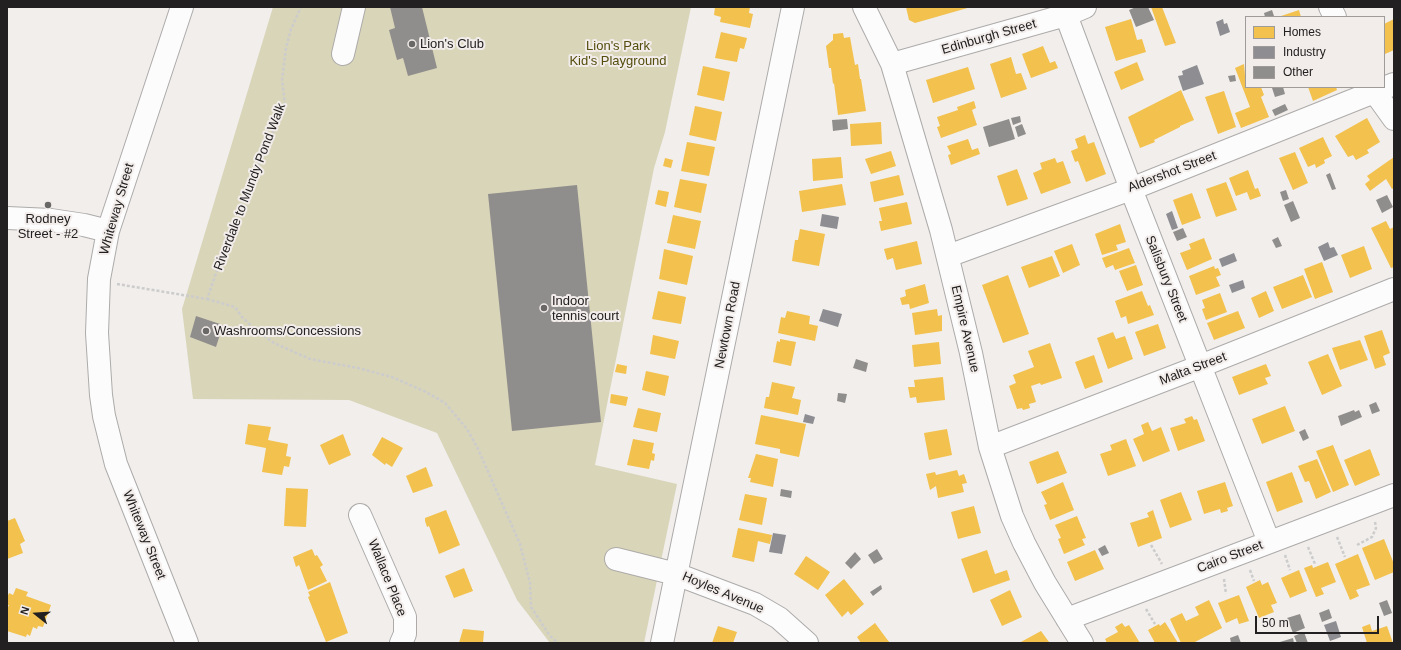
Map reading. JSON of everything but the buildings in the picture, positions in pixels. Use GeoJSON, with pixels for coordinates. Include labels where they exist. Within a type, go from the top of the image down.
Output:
{"type":"FeatureCollection","features":[{"type":"Feature","properties":{"kind":"street","name":"Whiteway Street"},"geometry":{"type":"LineString","coordinates":[[182,7],[108,231],[99,279],[97,314],[98,371],[104,416],[118,471],[187,643]]}},
{"type":"Feature","properties":{"kind":"street"},"geometry":{"type":"LineString","coordinates":[[343,54],[354,7]]}},
{"type":"Feature","properties":{"kind":"street","name":"Newtown Road"},"geometry":{"type":"LineString","coordinates":[[662,643],[791,16],[800,7]]}},
{"type":"Feature","properties":{"kind":"street","name":"Empire Avenue"},"geometry":{"type":"LineString","coordinates":[[864,7],[892,64],[948,256],[990,447],[1012,516],[1024,543],[1051,594],[1082,643]]}},
{"type":"Feature","properties":{"kind":"street","name":"Edinburgh Street"},"geometry":{"type":"LineString","coordinates":[[892,64],[1066,15],[1085,7]]}},
{"type":"Feature","properties":{"kind":"street"},"geometry":{"type":"LineString","coordinates":[[1330,7],[1334,16]]}},
{"type":"Feature","properties":{"kind":"street","name":"Salisbury Street"},"geometry":{"type":"LineString","coordinates":[[1066,15],[1130,189],[1276,547]]}},
{"type":"Feature","properties":{"kind":"street"},"geometry":{"type":"LineString","coordinates":[[1380,88],[1394,119]]}},
{"type":"Feature","properties":{"kind":"street","name":"Aldershot Street"},"geometry":{"type":"LineString","coordinates":[[948,256],[1130,189],[1380,88]]}},
{"type":"Feature","properties":{"kind":"street"},"geometry":{"type":"LineString","coordinates":[[7,218],[51,220],[108,231]]}},
{"type":"Feature","properties":{"kind":"street","name":"Malta Street"},"geometry":{"type":"LineString","coordinates":[[990,447],[1201,366],[1394,289]]}},
{"type":"Feature","properties":{"kind":"street","name":"Cairo Street"},"geometry":{"type":"LineString","coordinates":[[1066,619],[1276,547],[1394,494]]}},
{"type":"Feature","properties":{"kind":"street","name":"Wallace Place"},"geometry":{"type":"LineString","coordinates":[[360,515],[405,617],[405,634],[401,643]]}},
{"type":"Feature","properties":{"kind":"street","name":"Hoyles Avenue"},"geometry":{"type":"LineString","coordinates":[[616,559],[676,574],[762,608],[793,629],[807,643]]}},
{"type":"Feature","properties":{"kind":"path","name":"Riverdale to Mundy Pond Walk"},"geometry":{"type":"LineString","coordinates":[[207,299],[234,222],[285,104],[282,80],[285,53],[291,29],[301,7]]}},
{"type":"Feature","properties":{"kind":"path"},"geometry":{"type":"LineString","coordinates":[[114,283],[207,299],[235,307],[242,317],[274,343],[310,359],[333,365],[358,368],[392,377],[426,392],[445,403],[467,429],[478,449],[520,544],[530,583],[531,607],[550,636],[558,643]]}},
{"type":"Feature","properties":{"kind":"path"},"geometry":{"type":"LineString","coordinates":[[1357,545],[1372,537],[1376,528],[1374,518]]}},
{"type":"Feature","properties":{"kind":"path"},"geometry":{"type":"LineString","coordinates":[[1335,532],[1345,557]]}},
{"type":"Feature","properties":{"kind":"path"},"geometry":{"type":"LineString","coordinates":[[1306,543],[1315,564]]}},
{"type":"Feature","properties":{"kind":"path"},"geometry":{"type":"LineString","coordinates":[[1151,545],[1164,567]]}},
{"type":"Feature","properties":{"kind":"path"},"geometry":{"type":"LineString","coordinates":[[1276,547],[1290,570]]}},
{"type":"Feature","properties":{"kind":"path"},"geometry":{"type":"LineString","coordinates":[[1248,565],[1254,581]]}},
{"type":"Feature","properties":{"kind":"path"},"geometry":{"type":"LineString","coordinates":[[1224,574],[1226,594]]}},
{"type":"Feature","properties":{"kind":"path"},"geometry":{"type":"LineString","coordinates":[[1142,604],[1155,624]]}},
{"type":"Feature","properties":{"kind":"green space","name":"Lion's Park Kid's Playground"},"geometry":{"type":"Polygon","coordinates":[[[273,7],[691,7],[665,132],[654,168],[595,465],[677,484],[644,643],[550,643],[517,600],[437,433],[349,400],[193,399],[182,309],[273,7]]]}},
{"type":"Feature","properties":{"kind":"place","name":"Lion's Club"},"geometry":{"type":"Point","coordinates":[412,44]}},
{"type":"Feature","properties":{"kind":"place","name":"Rodney Street - #2"},"geometry":{"type":"Point","coordinates":[48,205]}},
{"type":"Feature","properties":{"kind":"place","name":"Indoor tennis court"},"geometry":{"type":"Point","coordinates":[544,308]}},
{"type":"Feature","properties":{"kind":"place","name":"Washrooms/Concessions"},"geometry":{"type":"Point","coordinates":[206,331]}}]}
